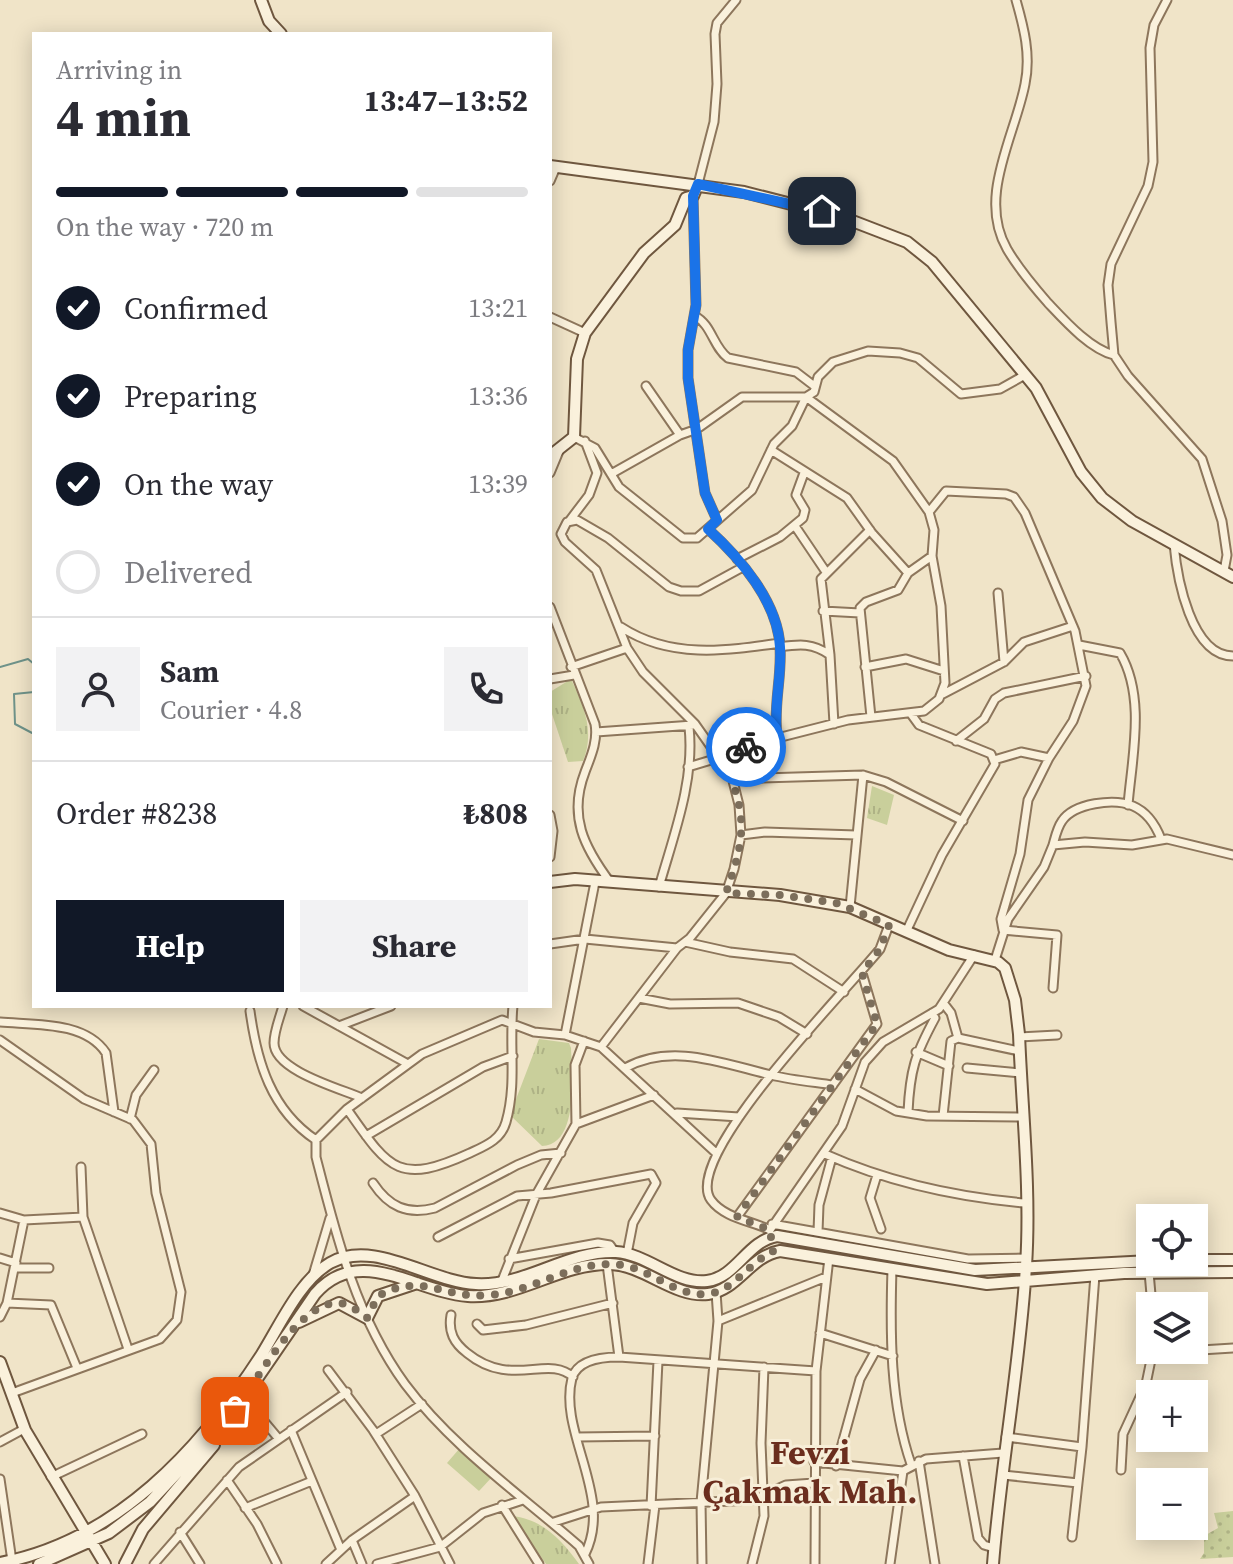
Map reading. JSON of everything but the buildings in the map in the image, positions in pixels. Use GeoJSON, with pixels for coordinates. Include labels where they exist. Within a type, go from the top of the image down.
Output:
{"type":"FeatureCollection","features":[{"type":"Feature","properties":{"kind":"main road"},"geometry":{"type":"LineString","coordinates":[[261,0],[269,21],[279,32]]}},
{"type":"Feature","properties":{"kind":"main road"},"geometry":{"type":"LineString","coordinates":[[553,166],[698,184],[802,206],[907,242],[932,262],[1025,375],[1043,400],[1072,457],[1091,486],[1118,511],[1228,574]]}},
{"type":"Feature","properties":{"kind":"main road"},"geometry":{"type":"LineString","coordinates":[[552,454],[574,437],[577,359],[585,333],[644,253],[675,225],[686,198],[693,196],[698,184]]}},
{"type":"Feature","properties":{"kind":"main road"},"geometry":{"type":"LineString","coordinates":[[552,880],[780,895],[850,907],[906,932],[995,960],[1005,968],[1015,1000],[1019,1037],[1026,1262],[1018,1364],[1003,1453],[993,1564]]}},
{"type":"Feature","properties":{"kind":"main road"},"geometry":{"type":"LineString","coordinates":[[39,1564],[88,1538],[146,1492],[244,1397],[313,1277],[329,1263],[343,1257],[372,1256],[439,1278],[470,1284],[501,1283],[590,1254],[621,1253],[690,1280],[706,1281],[727,1272],[771,1230],[787,1236],[960,1269],[1026,1262],[1136,1266]]}},
{"type":"Feature","properties":{"kind":"main road"},"geometry":{"type":"LineString","coordinates":[[125,1564],[143,1529],[244,1397],[322,1285],[348,1270],[368,1269],[452,1294],[494,1295],[519,1290],[578,1268],[607,1264],[644,1271],[687,1292],[716,1292],[773,1252],[829,1258],[973,1283],[1095,1275],[1136,1269]]}},
{"type":"Feature","properties":{"kind":"main road"},"geometry":{"type":"LineString","coordinates":[[1208,1260],[1233,1260]]}},
{"type":"Feature","properties":{"kind":"main road"},"geometry":{"type":"LineString","coordinates":[[1208,1271],[1233,1272]]}},
{"type":"Feature","properties":{"kind":"main road"},"geometry":{"type":"LineString","coordinates":[[294,1326],[319,1310],[339,1303],[367,1318],[378,1296],[417,1283]]}},
{"type":"Feature","properties":{"kind":"main road"},"geometry":{"type":"LineString","coordinates":[[0,1362],[7,1389],[24,1429],[105,1564]]}},
{"type":"Feature","properties":{"kind":"main road"},"geometry":{"type":"LineString","coordinates":[[0,1563],[88,1538]]}},
{"type":"Feature","properties":{"kind":"street"},"geometry":{"type":"LineString","coordinates":[[698,184],[714,122],[717,23],[736,0]]}},
{"type":"Feature","properties":{"kind":"street"},"geometry":{"type":"LineString","coordinates":[[1016,0],[1026,38],[1027,66],[997,188],[1000,229],[1007,250],[1046,300],[1101,350],[1114,355]]}},
{"type":"Feature","properties":{"kind":"street"},"geometry":{"type":"LineString","coordinates":[[1167,0],[1154,25],[1150,48],[1153,151],[1148,186],[1111,264],[1108,285],[1114,355],[1128,376],[1202,459],[1222,521],[1228,574]]}},
{"type":"Feature","properties":{"kind":"street"},"geometry":{"type":"LineString","coordinates":[[693,196],[695,316],[687,363],[705,493],[717,520]]}},
{"type":"Feature","properties":{"kind":"street"},"geometry":{"type":"LineString","coordinates":[[611,474],[680,435],[697,429],[742,397],[806,397],[814,392],[813,385],[796,372],[728,358],[719,351],[703,321],[695,316]]}},
{"type":"Feature","properties":{"kind":"street"},"geometry":{"type":"LineString","coordinates":[[552,318],[585,333]]}},
{"type":"Feature","properties":{"kind":"street"},"geometry":{"type":"LineString","coordinates":[[813,385],[833,362],[868,351],[918,358],[961,394],[1000,389],[1025,375]]}},
{"type":"Feature","properties":{"kind":"street"},"geometry":{"type":"LineString","coordinates":[[646,386],[680,435]]}},
{"type":"Feature","properties":{"kind":"street"},"geometry":{"type":"LineString","coordinates":[[574,437],[595,448],[619,487],[683,538],[697,538],[752,490],[771,450],[792,426],[806,397]]}},
{"type":"Feature","properties":{"kind":"street"},"geometry":{"type":"LineString","coordinates":[[806,397],[893,461],[929,512],[934,530],[932,556],[941,606],[943,694]]}},
{"type":"Feature","properties":{"kind":"street"},"geometry":{"type":"LineString","coordinates":[[585,441],[597,467],[596,479],[570,520],[562,527],[561,538],[596,570],[627,648],[652,683],[721,757],[731,761]]}},
{"type":"Feature","properties":{"kind":"street"},"geometry":{"type":"LineString","coordinates":[[552,468],[560,448]]}},
{"type":"Feature","properties":{"kind":"street"},"geometry":{"type":"LineString","coordinates":[[771,450],[847,498],[908,573]]}},
{"type":"Feature","properties":{"kind":"street"},"geometry":{"type":"LineString","coordinates":[[737,559],[795,526],[803,518],[805,510],[796,495],[804,473]]}},
{"type":"Feature","properties":{"kind":"street"},"geometry":{"type":"LineString","coordinates":[[929,512],[946,491],[1014,497],[1029,522],[1073,626],[1086,676],[1079,707],[1028,800],[1020,854],[1001,919],[1003,930]]}},
{"type":"Feature","properties":{"kind":"street"},"geometry":{"type":"LineString","coordinates":[[570,520],[577,520],[608,538],[669,587],[681,591],[699,591],[743,567]]}},
{"type":"Feature","properties":{"kind":"street"},"geometry":{"type":"LineString","coordinates":[[795,526],[826,572]]}},
{"type":"Feature","properties":{"kind":"street"},"geometry":{"type":"LineString","coordinates":[[708,529],[737,559],[776,617],[780,645],[773,707],[777,739]]}},
{"type":"Feature","properties":{"kind":"street"},"geometry":{"type":"LineString","coordinates":[[834,724],[830,655],[819,587],[826,572],[870,530]]}},
{"type":"Feature","properties":{"kind":"street"},"geometry":{"type":"LineString","coordinates":[[1174,544],[1177,574],[1199,638],[1212,652],[1233,656]]}},
{"type":"Feature","properties":{"kind":"street"},"geometry":{"type":"LineString","coordinates":[[871,717],[860,613],[866,602],[898,590],[908,573],[932,556]]}},
{"type":"Feature","properties":{"kind":"street"},"geometry":{"type":"LineString","coordinates":[[998,593],[1004,662]]}},
{"type":"Feature","properties":{"kind":"street"},"geometry":{"type":"LineString","coordinates":[[823,611],[860,613]]}},
{"type":"Feature","properties":{"kind":"street"},"geometry":{"type":"LineString","coordinates":[[552,613],[596,732],[580,788],[577,813],[585,847],[611,884]]}},
{"type":"Feature","properties":{"kind":"street"},"geometry":{"type":"LineString","coordinates":[[619,626],[635,636],[680,650],[716,651],[804,644],[819,647],[830,655]]}},
{"type":"Feature","properties":{"kind":"street"},"geometry":{"type":"LineString","coordinates":[[601,1047],[677,948],[726,893],[741,835],[739,805],[732,779],[731,761],[735,754],[750,745],[834,724],[929,709],[943,694],[1004,662],[1024,642],[1073,626]]}},
{"type":"Feature","properties":{"kind":"street"},"geometry":{"type":"LineString","coordinates":[[1079,645],[1120,653],[1133,689],[1135,724],[1128,805]]}},
{"type":"Feature","properties":{"kind":"street"},"geometry":{"type":"LineString","coordinates":[[552,678],[627,648]]}},
{"type":"Feature","properties":{"kind":"street"},"geometry":{"type":"LineString","coordinates":[[865,667],[906,659],[944,671]]}},
{"type":"Feature","properties":{"kind":"street"},"geometry":{"type":"LineString","coordinates":[[956,741],[984,719],[995,699],[1004,693],[1086,676]]}},
{"type":"Feature","properties":{"kind":"street"},"geometry":{"type":"LineString","coordinates":[[906,932],[932,875],[991,774],[994,760],[991,754],[919,725],[911,714]]}},
{"type":"Feature","properties":{"kind":"street"},"geometry":{"type":"LineString","coordinates":[[596,732],[692,726]]}},
{"type":"Feature","properties":{"kind":"street"},"geometry":{"type":"LineString","coordinates":[[659,887],[681,810],[692,726]]}},
{"type":"Feature","properties":{"kind":"street"},"geometry":{"type":"LineString","coordinates":[[994,760],[1021,752],[1049,758]]}},
{"type":"Feature","properties":{"kind":"street"},"geometry":{"type":"LineString","coordinates":[[688,767],[721,757]]}},
{"type":"Feature","properties":{"kind":"street"},"geometry":{"type":"LineString","coordinates":[[732,779],[863,775],[886,782],[963,821]]}},
{"type":"Feature","properties":{"kind":"street"},"geometry":{"type":"LineString","coordinates":[[850,907],[863,775]]}},
{"type":"Feature","properties":{"kind":"street"},"geometry":{"type":"LineString","coordinates":[[995,960],[1003,930],[1044,867],[1062,822],[1072,811],[1089,805],[1128,805],[1156,826],[1161,839]]}},
{"type":"Feature","properties":{"kind":"street"},"geometry":{"type":"LineString","coordinates":[[741,835],[765,832],[856,835]]}},
{"type":"Feature","properties":{"kind":"street"},"geometry":{"type":"LineString","coordinates":[[1053,845],[1085,842],[1132,845],[1161,839],[1233,855]]}},
{"type":"Feature","properties":{"kind":"street"},"geometry":{"type":"LineString","coordinates":[[565,1035],[595,882]]}},
{"type":"Feature","properties":{"kind":"street"},"geometry":{"type":"LineString","coordinates":[[889,925],[880,949],[862,973],[771,1075],[739,1117],[707,1173],[711,1200],[737,1217],[771,1230],[818,1232],[968,1259],[1026,1262]]}},
{"type":"Feature","properties":{"kind":"street"},"geometry":{"type":"LineString","coordinates":[[1003,930],[1057,935],[1053,988]]}},
{"type":"Feature","properties":{"kind":"street"},"geometry":{"type":"LineString","coordinates":[[552,944],[585,939],[677,948]]}},
{"type":"Feature","properties":{"kind":"street"},"geometry":{"type":"LineString","coordinates":[[685,942],[730,952],[793,959],[844,992]]}},
{"type":"Feature","properties":{"kind":"street"},"geometry":{"type":"LineString","coordinates":[[773,1252],[771,1230],[828,1155],[865,1062],[883,1042],[944,1004],[974,955]]}},
{"type":"Feature","properties":{"kind":"street"},"geometry":{"type":"LineString","coordinates":[[737,1217],[877,1024],[862,973]]}},
{"type":"Feature","properties":{"kind":"street"},"geometry":{"type":"LineString","coordinates":[[639,998],[670,1004],[738,1003],[779,1017],[807,1034]]}},
{"type":"Feature","properties":{"kind":"street"},"geometry":{"type":"LineString","coordinates":[[944,1004],[951,1013],[958,1038]]}},
{"type":"Feature","properties":{"kind":"street"},"geometry":{"type":"LineString","coordinates":[[282,1008],[274,1039],[280,1058],[332,1089],[362,1098]]}},
{"type":"Feature","properties":{"kind":"street"},"geometry":{"type":"LineString","coordinates":[[307,1008],[408,1064]]}},
{"type":"Feature","properties":{"kind":"street"},"geometry":{"type":"LineString","coordinates":[[339,1026],[386,1008]]}},
{"type":"Feature","properties":{"kind":"street"},"geometry":{"type":"LineString","coordinates":[[347,1109],[366,1136],[393,1164],[412,1171],[432,1170],[490,1143],[506,1124],[513,1056],[513,1008]]}},
{"type":"Feature","properties":{"kind":"street"},"geometry":{"type":"LineString","coordinates":[[250,1011],[261,1068],[285,1113],[316,1140]]}},
{"type":"Feature","properties":{"kind":"street"},"geometry":{"type":"LineString","coordinates":[[908,1112],[909,1073],[916,1052],[935,1018],[932,1013]]}},
{"type":"Feature","properties":{"kind":"street"},"geometry":{"type":"LineString","coordinates":[[0,1022],[70,1028],[102,1046],[109,1067],[108,1086],[114,1112]]}},
{"type":"Feature","properties":{"kind":"street"},"geometry":{"type":"LineString","coordinates":[[589,1564],[585,1554],[554,1522],[523,1500],[405,1384],[367,1318],[343,1257],[316,1157],[316,1140],[347,1109],[408,1064],[437,1047],[494,1022],[511,1023],[534,1032],[565,1035],[601,1047],[716,1153]]}},
{"type":"Feature","properties":{"kind":"street"},"geometry":{"type":"LineString","coordinates":[[1019,1037],[1057,1035]]}},
{"type":"Feature","properties":{"kind":"street"},"geometry":{"type":"LineString","coordinates":[[943,1116],[951,1041],[958,1038],[1019,1051]]}},
{"type":"Feature","properties":{"kind":"street"},"geometry":{"type":"LineString","coordinates":[[0,1040],[84,1099],[130,1119],[151,1144],[156,1193],[181,1292],[177,1320],[168,1334],[77,1368],[7,1389]]}},
{"type":"Feature","properties":{"kind":"street"},"geometry":{"type":"LineString","coordinates":[[501,1283],[536,1195],[576,1124],[575,1065],[584,1041]]}},
{"type":"Feature","properties":{"kind":"street"},"geometry":{"type":"LineString","coordinates":[[916,1052],[949,1066]]}},
{"type":"Feature","properties":{"kind":"street"},"geometry":{"type":"LineString","coordinates":[[366,1136],[483,1067],[513,1056]]}},
{"type":"Feature","properties":{"kind":"street"},"geometry":{"type":"LineString","coordinates":[[625,1068],[641,1061],[697,1056],[725,1060],[771,1075],[833,1085]]}},
{"type":"Feature","properties":{"kind":"street"},"geometry":{"type":"LineString","coordinates":[[967,1068],[1020,1073]]}},
{"type":"Feature","properties":{"kind":"street"},"geometry":{"type":"LineString","coordinates":[[130,1119],[136,1095],[154,1070]]}},
{"type":"Feature","properties":{"kind":"street"},"geometry":{"type":"LineString","coordinates":[[855,1089],[896,1111],[943,1116],[1022,1117]]}},
{"type":"Feature","properties":{"kind":"street"},"geometry":{"type":"LineString","coordinates":[[576,1124],[654,1095]]}},
{"type":"Feature","properties":{"kind":"street"},"geometry":{"type":"LineString","coordinates":[[676,1113],[739,1117]]}},
{"type":"Feature","properties":{"kind":"street"},"geometry":{"type":"LineString","coordinates":[[373,1183],[383,1198],[396,1207],[421,1212],[541,1155],[561,1153]]}},
{"type":"Feature","properties":{"kind":"street"},"geometry":{"type":"LineString","coordinates":[[828,1155],[877,1175],[918,1183],[955,1196],[1025,1203]]}},
{"type":"Feature","properties":{"kind":"street"},"geometry":{"type":"LineString","coordinates":[[818,1232],[819,1205],[828,1155]]}},
{"type":"Feature","properties":{"kind":"street"},"geometry":{"type":"LineString","coordinates":[[81,1167],[83,1217],[128,1349]]}},
{"type":"Feature","properties":{"kind":"street"},"geometry":{"type":"LineString","coordinates":[[438,1237],[517,1196],[652,1175],[656,1183],[633,1223],[621,1253],[610,1245],[598,1243],[509,1259]]}},
{"type":"Feature","properties":{"kind":"street"},"geometry":{"type":"LineString","coordinates":[[877,1175],[870,1198],[881,1229]]}},
{"type":"Feature","properties":{"kind":"street"},"geometry":{"type":"LineString","coordinates":[[0,1213],[24,1220],[83,1217]]}},
{"type":"Feature","properties":{"kind":"street"},"geometry":{"type":"LineString","coordinates":[[313,1277],[331,1216]]}},
{"type":"Feature","properties":{"kind":"street"},"geometry":{"type":"LineString","coordinates":[[0,1317],[7,1303],[24,1220]]}},
{"type":"Feature","properties":{"kind":"street"},"geometry":{"type":"LineString","coordinates":[[0,1258],[16,1266],[49,1268]]}},
{"type":"Feature","properties":{"kind":"street"},"geometry":{"type":"LineString","coordinates":[[815,1564],[816,1371],[829,1258]]}},
{"type":"Feature","properties":{"kind":"street"},"geometry":{"type":"LineString","coordinates":[[607,1264],[619,1357]]}},
{"type":"Feature","properties":{"kind":"street"},"geometry":{"type":"LineString","coordinates":[[892,1269],[893,1356],[901,1430],[915,1463],[935,1564]]}},
{"type":"Feature","properties":{"kind":"street"},"geometry":{"type":"LineString","coordinates":[[1072,1537],[1095,1275]]}},
{"type":"Feature","properties":{"kind":"street"},"geometry":{"type":"LineString","coordinates":[[718,1321],[826,1277]]}},
{"type":"Feature","properties":{"kind":"street"},"geometry":{"type":"LineString","coordinates":[[702,1564],[701,1502],[718,1321],[716,1292]]}},
{"type":"Feature","properties":{"kind":"street"},"geometry":{"type":"LineString","coordinates":[[7,1303],[51,1305],[77,1368]]}},
{"type":"Feature","properties":{"kind":"street"},"geometry":{"type":"LineString","coordinates":[[477,1324],[483,1330],[526,1325],[613,1303]]}},
{"type":"Feature","properties":{"kind":"street"},"geometry":{"type":"LineString","coordinates":[[451,1315],[451,1332],[457,1344],[485,1366],[510,1372],[555,1367],[573,1377]]}},
{"type":"Feature","properties":{"kind":"street"},"geometry":{"type":"LineString","coordinates":[[820,1333],[893,1356]]}},
{"type":"Feature","properties":{"kind":"street"},"geometry":{"type":"LineString","coordinates":[[1208,1349],[1233,1348]]}},
{"type":"Feature","properties":{"kind":"street"},"geometry":{"type":"LineString","coordinates":[[836,1466],[860,1379],[876,1350]]}},
{"type":"Feature","properties":{"kind":"street"},"geometry":{"type":"LineString","coordinates":[[573,1377],[594,1359],[619,1357],[816,1371]]}},
{"type":"Feature","properties":{"kind":"street"},"geometry":{"type":"LineString","coordinates":[[648,1564],[658,1361]]}},
{"type":"Feature","properties":{"kind":"street"},"geometry":{"type":"LineString","coordinates":[[1121,1470],[1123,1434],[1146,1384],[1150,1364]]}},
{"type":"Feature","properties":{"kind":"street"},"geometry":{"type":"LineString","coordinates":[[752,1564],[763,1529],[765,1496],[761,1443],[764,1367]]}},
{"type":"Feature","properties":{"kind":"street"},"geometry":{"type":"LineString","coordinates":[[328,1370],[347,1392],[415,1496],[450,1564]]}},
{"type":"Feature","properties":{"kind":"street"},"geometry":{"type":"LineString","coordinates":[[573,1377],[577,1437],[593,1509],[585,1554]]}},
{"type":"Feature","properties":{"kind":"street"},"geometry":{"type":"LineString","coordinates":[[158,1563],[180,1532],[227,1480],[278,1438],[347,1392]]}},
{"type":"Feature","properties":{"kind":"street"},"geometry":{"type":"LineString","coordinates":[[244,1397],[278,1438]]}},
{"type":"Feature","properties":{"kind":"street"},"geometry":{"type":"LineString","coordinates":[[376,1434],[422,1404]]}},
{"type":"Feature","properties":{"kind":"street"},"geometry":{"type":"LineString","coordinates":[[0,1442],[24,1429]]}},
{"type":"Feature","properties":{"kind":"street"},"geometry":{"type":"LineString","coordinates":[[291,1430],[341,1550]]}},
{"type":"Feature","properties":{"kind":"street"},"geometry":{"type":"LineString","coordinates":[[51,1477],[142,1434]]}},
{"type":"Feature","properties":{"kind":"street"},"geometry":{"type":"LineString","coordinates":[[577,1437],[655,1436]]}},
{"type":"Feature","properties":{"kind":"street"},"geometry":{"type":"LineString","coordinates":[[1006,1437],[1082,1447]]}},
{"type":"Feature","properties":{"kind":"street"},"geometry":{"type":"LineString","coordinates":[[814,1462],[903,1471],[915,1463],[1003,1453]]}},
{"type":"Feature","properties":{"kind":"street"},"geometry":{"type":"LineString","coordinates":[[963,1456],[978,1538],[984,1545],[994,1548]]}},
{"type":"Feature","properties":{"kind":"street"},"geometry":{"type":"LineString","coordinates":[[890,1564],[903,1471]]}},
{"type":"Feature","properties":{"kind":"street"},"geometry":{"type":"LineString","coordinates":[[1003,1475],[1078,1483]]}},
{"type":"Feature","properties":{"kind":"street"},"geometry":{"type":"LineString","coordinates":[[0,1479],[12,1561]]}},
{"type":"Feature","properties":{"kind":"street"},"geometry":{"type":"LineString","coordinates":[[227,1480],[277,1564]]}},
{"type":"Feature","properties":{"kind":"street"},"geometry":{"type":"LineString","coordinates":[[245,1508],[312,1481]]}},
{"type":"Feature","properties":{"kind":"street"},"geometry":{"type":"LineString","coordinates":[[554,1522],[593,1509],[753,1500],[786,1485],[814,1483]]}},
{"type":"Feature","properties":{"kind":"street"},"geometry":{"type":"LineString","coordinates":[[326,1564],[352,1540],[415,1496]]}},
{"type":"Feature","properties":{"kind":"street"},"geometry":{"type":"LineString","coordinates":[[377,1564],[440,1547],[483,1513],[523,1500]]}},
{"type":"Feature","properties":{"kind":"street"},"geometry":{"type":"LineString","coordinates":[[502,1505],[536,1563]]}},
{"type":"Feature","properties":{"kind":"street"},"geometry":{"type":"LineString","coordinates":[[180,1532],[200,1564]]}},
{"type":"Feature","properties":{"kind":"street"},"geometry":{"type":"LineString","coordinates":[[352,1540],[362,1564]]}},
{"type":"Feature","properties":{"kind":"green space"},"geometry":{"type":"Polygon","coordinates":[[[571,679],[584,709],[588,729],[583,761],[568,762],[552,714],[552,691],[571,679]]]}},
{"type":"Feature","properties":{"kind":"green space"},"geometry":{"type":"Polygon","coordinates":[[[872,786],[894,795],[887,825],[867,818],[872,786]]]}},
{"type":"Feature","properties":{"kind":"green space"},"geometry":{"type":"Polygon","coordinates":[[[539,1039],[569,1043],[572,1075],[568,1122],[554,1143],[542,1146],[510,1115],[539,1039]]]}},
{"type":"Feature","properties":{"kind":"green space"},"geometry":{"type":"Polygon","coordinates":[[[460,1448],[493,1476],[479,1491],[447,1463],[460,1448]]]}},
{"type":"Feature","properties":{"kind":"green space"},"geometry":{"type":"Polygon","coordinates":[[[1233,1511],[1233,1557],[1200,1559],[1204,1553],[1204,1540],[1208,1540],[1208,1534],[1218,1528],[1214,1513],[1233,1511]]]}},
{"type":"Feature","properties":{"kind":"green space"},"geometry":{"type":"Polygon","coordinates":[[[512,1516],[542,1526],[566,1547],[579,1564],[546,1564],[512,1516]]]}},
{"type":"Feature","properties":{"kind":"waterway"},"geometry":{"type":"LineString","coordinates":[[0,667],[28,659],[32,662]]}},
{"type":"Feature","properties":{"kind":"waterway"},"geometry":{"type":"LineString","coordinates":[[32,692],[14,694],[15,724],[32,733]]}},
{"type":"Feature","properties":{"kind":"way so far"},"geometry":{"type":"LineString","coordinates":[[235,1411],[294,1326],[330,1304],[349,1305],[367,1318],[378,1296],[405,1285],[417,1283],[468,1296],[494,1295],[519,1290],[578,1268],[607,1264],[633,1267],[687,1292],[707,1294],[725,1288],[758,1260],[773,1252],[770,1230],[737,1217],[877,1024],[862,973],[880,949],[889,925],[836,903],[780,895],[726,893],[741,847],[739,805],[733,790],[731,761],[746,747]]}},
{"type":"Feature","properties":{"kind":"district","name":"Fevzi Çakmak Mah."},"geometry":{"type":"Point","coordinates":[810,1472]}},
{"type":"Feature","properties":{"kind":"route"},"geometry":{"type":"LineString","coordinates":[[746,747],[777,739],[773,707],[780,647],[776,617],[743,567],[708,529],[717,520],[705,493],[687,363],[696,305],[693,196],[698,184],[822,211]]}}]}
